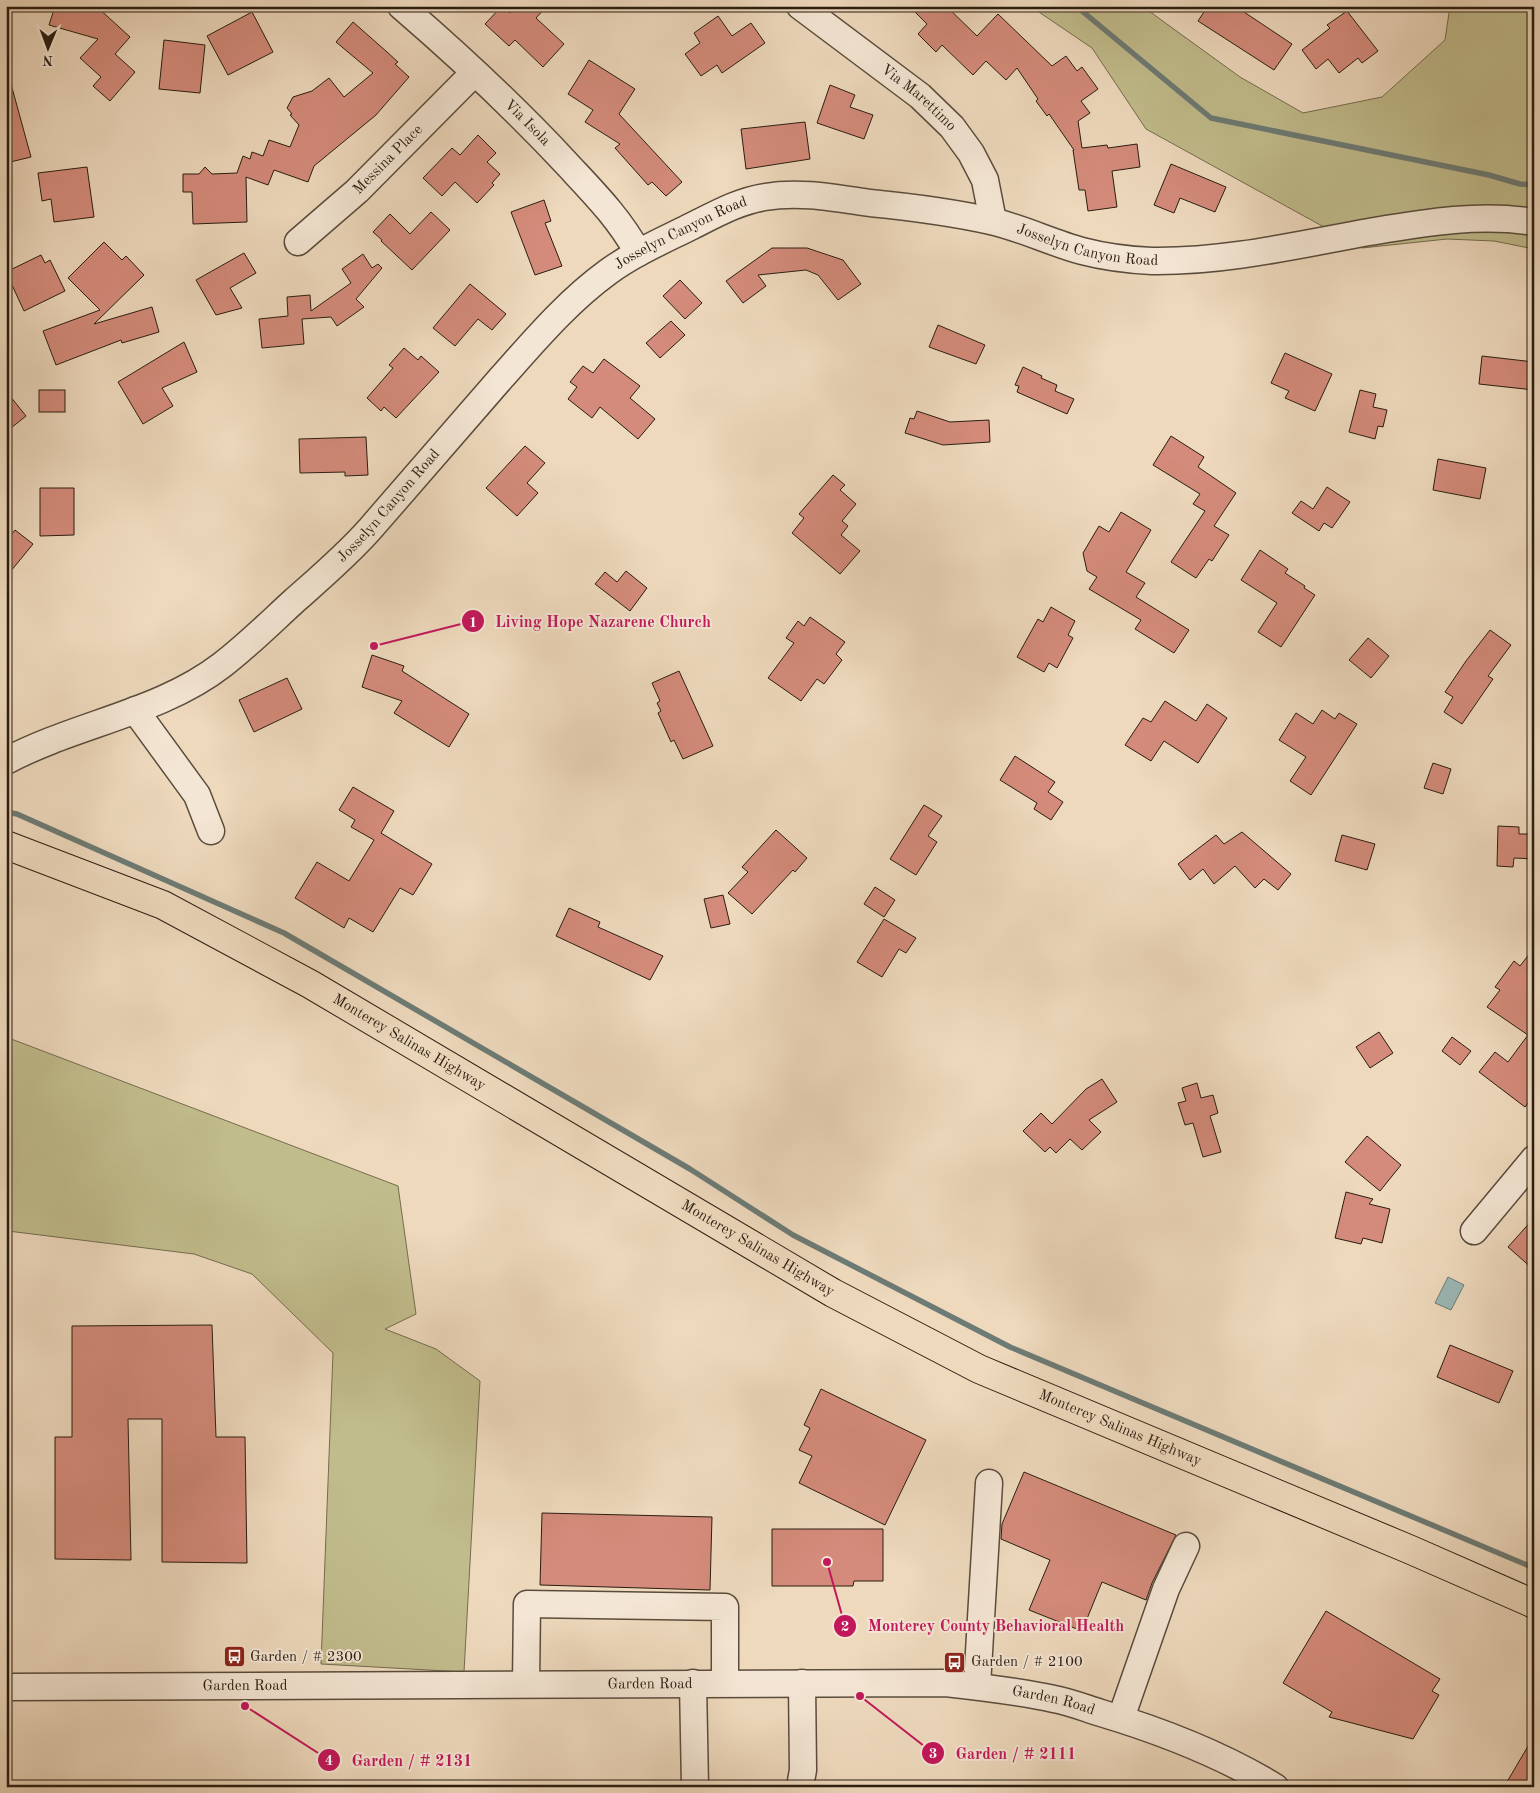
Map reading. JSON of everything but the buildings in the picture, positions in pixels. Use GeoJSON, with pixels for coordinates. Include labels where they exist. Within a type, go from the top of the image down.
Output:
{"type":"FeatureCollection","features":[{"type":"Feature","properties":{"kind":"highway","name":"Monterey Salinas Highway"},"geometry":{"type":"LineString","coordinates":[[6,846],[163,905],[310,984],[833,1293],[979,1369],[1395,1543],[1534,1604]]}},
{"type":"Feature","properties":{"kind":"street","name":"Via Isola"},"geometry":{"type":"LineString","coordinates":[[401,6],[531,125],[605,204],[628,233],[638,253]]}},
{"type":"Feature","properties":{"kind":"street","name":"Via Marettimo"},"geometry":{"type":"LineString","coordinates":[[800,6],[920,96],[952,127],[971,153],[985,180],[993,221]]}},
{"type":"Feature","properties":{"kind":"street","name":"Messina Place"},"geometry":{"type":"LineString","coordinates":[[298,242],[358,191],[474,73]]}},
{"type":"Feature","properties":{"kind":"street","name":"Josselyn Canyon Road"},"geometry":{"type":"LineString","coordinates":[[6,761],[57,737],[135,710],[181,690],[221,666],[298,598],[367,532],[542,332],[584,291],[608,272],[638,253],[729,208],[750,200],[784,195],[806,195],[914,208],[993,221],[1083,252],[1116,258],[1150,261],[1222,257],[1417,224],[1486,218],[1534,222]]}},
{"type":"Feature","properties":{"kind":"street"},"geometry":{"type":"LineString","coordinates":[[135,710],[197,795],[210,831]]}},
{"type":"Feature","properties":{"kind":"street"},"geometry":{"type":"LineString","coordinates":[[1474,1231],[1534,1159]]}},
{"type":"Feature","properties":{"kind":"street"},"geometry":{"type":"LineString","coordinates":[[977,1686],[989,1483]]}},
{"type":"Feature","properties":{"kind":"street"},"geometry":{"type":"LineString","coordinates":[[1120,1718],[1166,1589],[1186,1546]]}},
{"type":"Feature","properties":{"kind":"street"},"geometry":{"type":"LineString","coordinates":[[526,1684],[526,1604],[725,1607],[725,1683]]}},
{"type":"Feature","properties":{"kind":"street"},"geometry":{"type":"LineString","coordinates":[[800,1787],[803,1770],[802,1683]]}},
{"type":"Feature","properties":{"kind":"street","name":"Garden Road"},"geometry":{"type":"LineString","coordinates":[[6,1686],[945,1683],[977,1686],[1055,1699],[1138,1723],[1206,1750],[1258,1776],[1275,1787]]}},
{"type":"Feature","properties":{"kind":"street"},"geometry":{"type":"LineString","coordinates":[[693,1684],[695,1787]]}},
{"type":"Feature","properties":{"kind":"shaded area"},"geometry":{"type":"Polygon","coordinates":[[[1030,6],[1142,6],[1240,77],[1303,113],[1382,97],[1445,40],[1450,6],[1534,6],[1534,249],[1494,241],[1447,239],[1362,248],[1146,129],[1092,48],[1030,6]]]}},
{"type":"Feature","properties":{"kind":"shaded area"},"geometry":{"type":"Polygon","coordinates":[[[6,1037],[398,1186],[416,1314],[385,1329],[436,1349],[480,1381],[464,1672],[321,1664],[333,1353],[252,1274],[194,1254],[8,1231],[6,1211],[6,1037]]]}},
{"type":"Feature","properties":{"kind":"water"},"geometry":{"type":"Polygon","coordinates":[[[1448,1277],[1464,1285],[1451,1310],[1435,1303],[1448,1277]]]}},
{"type":"Feature","properties":{"kind":"waterway"},"geometry":{"type":"LineString","coordinates":[[1076,6],[1211,118],[1489,175],[1520,184],[1534,185]]}},
{"type":"Feature","properties":{"kind":"waterway"},"geometry":{"type":"LineString","coordinates":[[1532,6],[1534,13]]}},
{"type":"Feature","properties":{"kind":"waterway"},"geometry":{"type":"LineString","coordinates":[[6,812],[17,814],[284,933],[690,1169],[793,1235],[1010,1347],[1534,1568]]}},
{"type":"Feature","properties":{"kind":"place","name":"Living Hope Nazarene Church"},"geometry":{"type":"Point","coordinates":[374,646]}},
{"type":"Feature","properties":{"kind":"place","name":"Monterey County Behavioral Health"},"geometry":{"type":"Point","coordinates":[827,1562]}},
{"type":"Feature","properties":{"kind":"place","name":"Garden / # 2300"},"geometry":{"type":"Point","coordinates":[234,1657]}},
{"type":"Feature","properties":{"kind":"place","name":"Garden / # 2100"},"geometry":{"type":"Point","coordinates":[955,1662]}},
{"type":"Feature","properties":{"kind":"place","name":"Garden / # 2111"},"geometry":{"type":"Point","coordinates":[860,1696]}},
{"type":"Feature","properties":{"kind":"place","name":"Garden / # 2131"},"geometry":{"type":"Point","coordinates":[245,1706]}}]}
